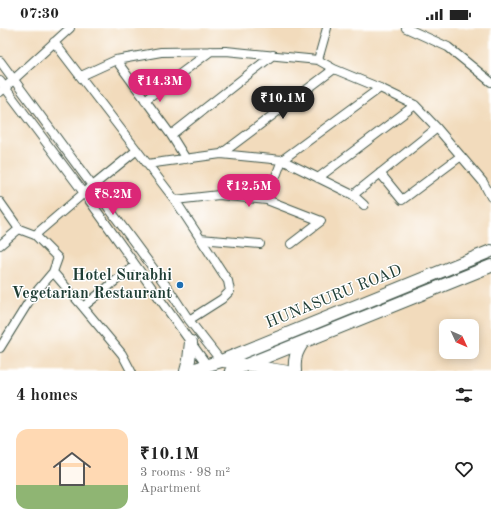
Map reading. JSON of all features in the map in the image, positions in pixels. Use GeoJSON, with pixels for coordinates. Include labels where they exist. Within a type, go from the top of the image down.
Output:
{"type":"FeatureCollection","features":[{"type":"Feature","properties":{"kind":"highway","name":"HUNASURU ROAD"},"geometry":{"type":"LineString","coordinates":[[187,371],[221,361],[491,251]]}},
{"type":"Feature","properties":{"kind":"highway"},"geometry":{"type":"LineString","coordinates":[[231,371],[491,266]]}},
{"type":"Feature","properties":{"kind":"highway"},"geometry":{"type":"LineString","coordinates":[[187,371],[191,342]]}},
{"type":"Feature","properties":{"kind":"highway"},"geometry":{"type":"LineString","coordinates":[[295,371],[294,359],[303,342]]}},
{"type":"Feature","properties":{"kind":"main road"},"geometry":{"type":"LineString","coordinates":[[221,361],[286,371]]}},
{"type":"Feature","properties":{"kind":"main road"},"geometry":{"type":"LineString","coordinates":[[207,365],[231,371]]}},
{"type":"Feature","properties":{"kind":"street"},"geometry":{"type":"LineString","coordinates":[[70,28],[13,80],[2,87],[84,193],[207,365]]}},
{"type":"Feature","properties":{"kind":"street"},"geometry":{"type":"LineString","coordinates":[[318,60],[327,28]]}},
{"type":"Feature","properties":{"kind":"street"},"geometry":{"type":"LineString","coordinates":[[406,28],[448,47],[491,82]]}},
{"type":"Feature","properties":{"kind":"street"},"geometry":{"type":"LineString","coordinates":[[54,42],[175,200],[228,281],[230,291],[222,299],[189,320]]}},
{"type":"Feature","properties":{"kind":"street"},"geometry":{"type":"LineString","coordinates":[[145,100],[211,51]]}},
{"type":"Feature","properties":{"kind":"street"},"geometry":{"type":"LineString","coordinates":[[81,76],[116,60],[161,52],[226,51],[318,60],[334,69],[380,88],[415,105],[437,128],[483,182],[491,197]]}},
{"type":"Feature","properties":{"kind":"street"},"geometry":{"type":"LineString","coordinates":[[171,135],[273,56]]}},
{"type":"Feature","properties":{"kind":"street"},"geometry":{"type":"LineString","coordinates":[[116,60],[171,135],[186,159]]}},
{"type":"Feature","properties":{"kind":"street"},"geometry":{"type":"LineString","coordinates":[[0,62],[165,285],[189,320],[221,361]]}},
{"type":"Feature","properties":{"kind":"street"},"geometry":{"type":"LineString","coordinates":[[221,154],[334,69]]}},
{"type":"Feature","properties":{"kind":"street"},"geometry":{"type":"LineString","coordinates":[[267,200],[282,160],[380,88]]}},
{"type":"Feature","properties":{"kind":"street"},"geometry":{"type":"LineString","coordinates":[[318,178],[415,105]]}},
{"type":"Feature","properties":{"kind":"street"},"geometry":{"type":"LineString","coordinates":[[353,195],[437,128]]}},
{"type":"Feature","properties":{"kind":"street"},"geometry":{"type":"LineString","coordinates":[[35,235],[137,150]]}},
{"type":"Feature","properties":{"kind":"street"},"geometry":{"type":"LineString","coordinates":[[147,164],[221,154],[282,160],[353,195],[364,206]]}},
{"type":"Feature","properties":{"kind":"street"},"geometry":{"type":"LineString","coordinates":[[380,173],[402,200],[460,156]]}},
{"type":"Feature","properties":{"kind":"street"},"geometry":{"type":"LineString","coordinates":[[175,200],[219,195],[267,200],[321,221],[291,244]]}},
{"type":"Feature","properties":{"kind":"street"},"geometry":{"type":"LineString","coordinates":[[0,202],[18,229],[35,235],[58,258],[53,272],[31,298],[0,348]]}},
{"type":"Feature","properties":{"kind":"street"},"geometry":{"type":"LineString","coordinates":[[0,246],[18,229]]}},
{"type":"Feature","properties":{"kind":"street"},"geometry":{"type":"LineString","coordinates":[[200,239],[260,244]]}},
{"type":"Feature","properties":{"kind":"street"},"geometry":{"type":"LineString","coordinates":[[83,307],[135,265]]}},
{"type":"Feature","properties":{"kind":"street"},"geometry":{"type":"LineString","coordinates":[[53,272],[122,354],[131,371]]}},
{"type":"Feature","properties":{"kind":"place","name":"Hotel Surabhi Vegetarian Restaurant"},"geometry":{"type":"Point","coordinates":[180,285]}}]}
